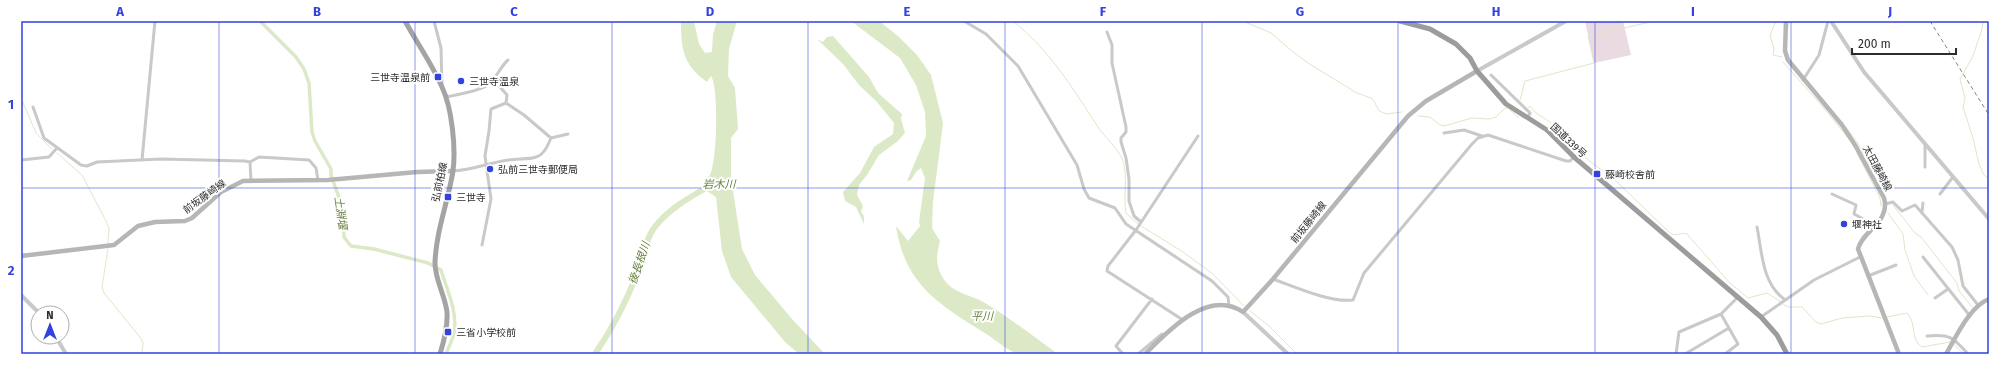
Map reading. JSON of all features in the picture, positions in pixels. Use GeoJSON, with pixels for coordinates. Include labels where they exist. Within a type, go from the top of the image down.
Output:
{"type":"FeatureCollection","features":[{"type":"Feature","properties":{"kind":"highway","name":"国道339号"},"geometry":{"type":"LineString","coordinates":[[1400,21],[1430,29],[1444,36],[1463,51],[1477,71],[1506,104],[1547,130],[1574,157],[1761,317],[1776,335],[1787,354]]}},
{"type":"Feature","properties":{"kind":"main road","name":"弘前柏線"},"geometry":{"type":"LineString","coordinates":[[405,21],[442,87],[446,97],[452,135],[452,171],[441,219],[435,261],[435,272],[447,312],[446,327],[440,354]]}},
{"type":"Feature","properties":{"kind":"main road","name":"太田藤崎線"},"geometry":{"type":"LineString","coordinates":[[1786,21],[1785,51],[1788,60],[1803,80],[1842,125],[1855,145],[1885,204],[1876,226],[1858,246],[1860,257]]}},
{"type":"Feature","properties":{"kind":"main road","name":"前坂藤崎線"},"geometry":{"type":"LineString","coordinates":[[1243,312],[1273,279],[1408,116],[1426,101],[1477,71]]}},
{"type":"Feature","properties":{"kind":"main road","name":"前坂藤崎線"},"geometry":{"type":"LineString","coordinates":[[21,256],[114,245],[138,226],[155,222],[185,221],[192,218],[231,187],[243,181],[328,180],[417,172],[452,171]]}},
{"type":"Feature","properties":{"kind":"main road"},"geometry":{"type":"LineString","coordinates":[[1860,257],[1899,354]]}},
{"type":"Feature","properties":{"kind":"main road"},"geometry":{"type":"LineString","coordinates":[[1946,354],[1978,305],[1989,299]]}},
{"type":"Feature","properties":{"kind":"main road"},"geometry":{"type":"LineString","coordinates":[[1145,354],[1164,335],[1183,320],[1210,307],[1229,305],[1243,312]]}},
{"type":"Feature","properties":{"kind":"street"},"geometry":{"type":"LineString","coordinates":[[142,160],[155,21]]}},
{"type":"Feature","properties":{"kind":"street"},"geometry":{"type":"LineString","coordinates":[[434,21],[441,48],[442,87]]}},
{"type":"Feature","properties":{"kind":"street"},"geometry":{"type":"LineString","coordinates":[[964,21],[986,34],[1018,66],[1077,164],[1086,195],[1092,200],[1115,208],[1126,224],[1137,229],[1212,281],[1228,297],[1229,305]]}},
{"type":"Feature","properties":{"kind":"street"},"geometry":{"type":"LineString","coordinates":[[1477,71],[1566,21]]}},
{"type":"Feature","properties":{"kind":"street"},"geometry":{"type":"LineString","coordinates":[[1803,80],[1819,55],[1830,21]]}},
{"type":"Feature","properties":{"kind":"street"},"geometry":{"type":"LineString","coordinates":[[1830,21],[1864,72],[1989,219]]}},
{"type":"Feature","properties":{"kind":"street"},"geometry":{"type":"LineString","coordinates":[[1107,32],[1112,45],[1112,63],[1126,127],[1126,132],[1121,138],[1120,142],[1126,158],[1129,179],[1129,201],[1134,216],[1141,222]]}},
{"type":"Feature","properties":{"kind":"street"},"geometry":{"type":"LineString","coordinates":[[446,97],[480,88],[488,84],[493,79],[500,67],[508,60]]}},
{"type":"Feature","properties":{"kind":"street"},"geometry":{"type":"LineString","coordinates":[[1491,75],[1530,113],[1528,117]]}},
{"type":"Feature","properties":{"kind":"street"},"geometry":{"type":"LineString","coordinates":[[493,79],[507,95],[506,103]]}},
{"type":"Feature","properties":{"kind":"street"},"geometry":{"type":"LineString","coordinates":[[506,103],[524,115],[551,138]]}},
{"type":"Feature","properties":{"kind":"street"},"geometry":{"type":"LineString","coordinates":[[482,245],[491,199],[485,148],[489,131],[491,110],[506,103]]}},
{"type":"Feature","properties":{"kind":"street"},"geometry":{"type":"LineString","coordinates":[[33,107],[41,135],[81,166],[87,166],[97,162],[142,160],[187,159],[250,162],[259,157],[309,160],[316,168],[318,180]]}},
{"type":"Feature","properties":{"kind":"street"},"geometry":{"type":"LineString","coordinates":[[1444,133],[1464,130],[1482,136],[1488,135],[1566,161],[1570,161],[1574,157]]}},
{"type":"Feature","properties":{"kind":"street"},"geometry":{"type":"LineString","coordinates":[[551,138],[568,134]]}},
{"type":"Feature","properties":{"kind":"street"},"geometry":{"type":"LineString","coordinates":[[1183,320],[1107,271],[1108,266],[1137,229],[1198,136]]}},
{"type":"Feature","properties":{"kind":"street"},"geometry":{"type":"LineString","coordinates":[[1273,279],[1317,294],[1353,300],[1364,273],[1472,144],[1482,136]]}},
{"type":"Feature","properties":{"kind":"street"},"geometry":{"type":"LineString","coordinates":[[452,171],[470,170],[486,164],[509,159],[536,158],[541,155],[547,147],[551,138]]}},
{"type":"Feature","properties":{"kind":"street"},"geometry":{"type":"LineString","coordinates":[[1925,144],[1925,167]]}},
{"type":"Feature","properties":{"kind":"street"},"geometry":{"type":"LineString","coordinates":[[21,160],[49,157],[57,148]]}},
{"type":"Feature","properties":{"kind":"street"},"geometry":{"type":"LineString","coordinates":[[250,162],[251,181]]}},
{"type":"Feature","properties":{"kind":"street"},"geometry":{"type":"LineString","coordinates":[[1940,194],[1953,177]]}},
{"type":"Feature","properties":{"kind":"street"},"geometry":{"type":"LineString","coordinates":[[1832,194],[1856,205],[1854,214],[1876,226]]}},
{"type":"Feature","properties":{"kind":"street"},"geometry":{"type":"LineString","coordinates":[[1885,204],[1893,202],[1902,211],[1915,205],[1922,212],[1952,247],[1958,260],[1963,286],[1978,305]]}},
{"type":"Feature","properties":{"kind":"street"},"geometry":{"type":"LineString","coordinates":[[1922,212],[1923,203]]}},
{"type":"Feature","properties":{"kind":"street"},"geometry":{"type":"LineString","coordinates":[[1757,227],[1762,257],[1771,288],[1784,299]]}},
{"type":"Feature","properties":{"kind":"street"},"geometry":{"type":"LineString","coordinates":[[1923,256],[1970,316]]}},
{"type":"Feature","properties":{"kind":"street"},"geometry":{"type":"LineString","coordinates":[[1761,317],[1784,299],[1829,271],[1860,257]]}},
{"type":"Feature","properties":{"kind":"street"},"geometry":{"type":"LineString","coordinates":[[1868,276],[1896,265]]}},
{"type":"Feature","properties":{"kind":"street"},"geometry":{"type":"LineString","coordinates":[[1935,298],[1948,289]]}},
{"type":"Feature","properties":{"kind":"street"},"geometry":{"type":"LineString","coordinates":[[21,295],[31,305]]}},
{"type":"Feature","properties":{"kind":"street"},"geometry":{"type":"LineString","coordinates":[[1676,354],[1679,332],[1721,314],[1738,297]]}},
{"type":"Feature","properties":{"kind":"street"},"geometry":{"type":"LineString","coordinates":[[1122,354],[1116,346],[1152,299]]}},
{"type":"Feature","properties":{"kind":"street"},"geometry":{"type":"LineString","coordinates":[[1243,312],[1288,354]]}},
{"type":"Feature","properties":{"kind":"street"},"geometry":{"type":"LineString","coordinates":[[1721,314],[1738,344],[1725,354]]}},
{"type":"Feature","properties":{"kind":"street"},"geometry":{"type":"LineString","coordinates":[[1685,354],[1729,328]]}},
{"type":"Feature","properties":{"kind":"street"},"geometry":{"type":"LineString","coordinates":[[1138,354],[1162,334],[1164,335]]}},
{"type":"Feature","properties":{"kind":"street"},"geometry":{"type":"LineString","coordinates":[[1927,336],[1943,334],[1955,340],[1968,354]]}},
{"type":"Feature","properties":{"kind":"street"},"geometry":{"type":"LineString","coordinates":[[61,345],[66,354]]}},
{"type":"Feature","properties":{"kind":"shaded area"},"geometry":{"type":"Polygon","coordinates":[[[1585,21],[1623,21],[1631,55],[1594,63],[1585,21]]]}},
{"type":"Feature","properties":{"kind":"water","name":"岩木川"},"geometry":{"type":"Polygon","coordinates":[[[681,21],[694,21],[699,44],[705,53],[712,52],[713,34],[717,21],[737,21],[729,49],[728,76],[735,88],[738,129],[731,138],[731,178],[742,249],[755,275],[792,319],[825,354],[799,354],[785,342],[731,277],[722,251],[716,197],[707,191],[703,181],[710,175],[716,141],[714,83],[711,76],[707,82],[699,76],[688,63],[683,48],[681,21]]]}},
{"type":"Feature","properties":{"kind":"water","name":"平川"},"geometry":{"type":"Polygon","coordinates":[[[851,21],[879,21],[898,36],[917,55],[931,75],[943,123],[933,202],[932,228],[940,241],[937,261],[939,271],[945,281],[954,289],[980,300],[1013,321],[1058,354],[1024,355],[1012,351],[940,303],[927,292],[916,279],[907,264],[896,226],[908,241],[920,226],[919,222],[925,178],[921,168],[916,172],[911,180],[907,181],[926,136],[925,112],[916,85],[900,58],[851,21]]]}},
{"type":"Feature","properties":{"kind":"water"},"geometry":{"type":"Polygon","coordinates":[[[833,36],[869,77],[878,93],[902,114],[901,119],[905,133],[898,141],[879,155],[859,185],[857,195],[863,206],[861,212],[864,216],[864,224],[856,207],[845,201],[843,192],[860,173],[874,147],[893,134],[894,123],[877,102],[859,85],[843,64],[817,39],[823,42],[827,37],[833,36]]]}},
{"type":"Feature","properties":{"kind":"waterway","name":"土淵堰"},"geometry":{"type":"LineString","coordinates":[[260,21],[296,57],[304,69],[309,83],[312,132],[315,141],[331,169],[331,175],[342,206],[344,237],[351,246],[374,249],[428,263],[441,270],[451,301],[455,326],[454,334],[446,354]]}},
{"type":"Feature","properties":{"kind":"waterway"},"geometry":{"type":"LineString","coordinates":[[1013,21],[1027,33],[1050,58],[1070,84],[1101,131],[1121,156],[1124,167],[1126,213],[1138,224]]}},
{"type":"Feature","properties":{"kind":"waterway"},"geometry":{"type":"LineString","coordinates":[[1243,21],[1271,33],[1311,65],[1357,93],[1371,98],[1379,111],[1387,114],[1402,112]]}},
{"type":"Feature","properties":{"kind":"waterway"},"geometry":{"type":"LineString","coordinates":[[1520,100],[1525,81],[1594,63],[1588,36],[1655,21]]}},
{"type":"Feature","properties":{"kind":"waterway"},"geometry":{"type":"LineString","coordinates":[[1776,21],[1770,35],[1774,49],[1773,55],[1782,57]]}},
{"type":"Feature","properties":{"kind":"waterway"},"geometry":{"type":"LineString","coordinates":[[1788,21],[1788,27]]}},
{"type":"Feature","properties":{"kind":"waterway"},"geometry":{"type":"LineString","coordinates":[[1983,21],[1982,29],[1973,56],[1960,79],[1965,98],[1963,107],[1973,138],[1979,164],[1984,175],[1989,179]]}},
{"type":"Feature","properties":{"kind":"waterway"},"geometry":{"type":"LineString","coordinates":[[1783,62],[1849,139]]}},
{"type":"Feature","properties":{"kind":"waterway"},"geometry":{"type":"LineString","coordinates":[[21,98],[36,133],[52,149]]}},
{"type":"Feature","properties":{"kind":"waterway"},"geometry":{"type":"LineString","coordinates":[[1528,108],[1530,106],[1536,113],[1550,122],[1564,141],[1617,182],[1670,233],[1674,235],[1687,234],[1730,283],[1748,298],[1767,293],[1781,302]]}},
{"type":"Feature","properties":{"kind":"waterway"},"geometry":{"type":"LineString","coordinates":[[1418,116],[1430,117],[1440,125],[1444,126],[1472,118],[1490,119],[1496,117],[1505,108],[1508,108]]}},
{"type":"Feature","properties":{"kind":"waterway"},"geometry":{"type":"LineString","coordinates":[[1510,110],[1518,117]]}},
{"type":"Feature","properties":{"kind":"waterway"},"geometry":{"type":"LineString","coordinates":[[1845,126],[1857,142],[1871,169]]}},
{"type":"Feature","properties":{"kind":"waterway"},"geometry":{"type":"LineString","coordinates":[[57,153],[82,175],[109,228],[108,243]]}},
{"type":"Feature","properties":{"kind":"waterway"},"geometry":{"type":"LineString","coordinates":[[1857,153],[1880,198],[1881,206]]}},
{"type":"Feature","properties":{"kind":"waterway","name":"後長根川"},"geometry":{"type":"LineString","coordinates":[[595,354],[623,307],[636,276],[645,245],[654,228],[674,208],[713,184]]}},
{"type":"Feature","properties":{"kind":"waterway"},"geometry":{"type":"LineString","coordinates":[[1893,205],[1915,233],[1921,237],[1957,283],[1959,291],[1973,308]]}},
{"type":"Feature","properties":{"kind":"waterway"},"geometry":{"type":"LineString","coordinates":[[1888,213],[1903,234],[1905,250],[1914,276],[1928,295]]}},
{"type":"Feature","properties":{"kind":"waterway"},"geometry":{"type":"LineString","coordinates":[[1141,226],[1183,252],[1213,274],[1244,306]]}},
{"type":"Feature","properties":{"kind":"waterway"},"geometry":{"type":"LineString","coordinates":[[108,249],[102,287],[104,293],[140,337],[143,343],[142,354]]}},
{"type":"Feature","properties":{"kind":"waterway"},"geometry":{"type":"LineString","coordinates":[[1783,304],[1788,307],[1802,307],[1816,322],[1821,324],[1842,318],[1870,316],[1882,318]]}},
{"type":"Feature","properties":{"kind":"waterway"},"geometry":{"type":"LineString","coordinates":[[1250,311],[1269,326],[1297,354]]}},
{"type":"Feature","properties":{"kind":"waterway"},"geometry":{"type":"LineString","coordinates":[[1887,317],[1907,313],[1912,322],[1916,340],[1922,347],[1950,342]]}},
{"type":"Feature","properties":{"kind":"waterway"},"geometry":{"type":"LineString","coordinates":[[1953,344],[1964,354]]}},
{"type":"Feature","properties":{"kind":"railway"},"geometry":{"type":"LineString","coordinates":[[1930,21],[1989,115]]}},
{"type":"Feature","properties":{"kind":"place","name":"三世寺温泉前"},"geometry":{"type":"Point","coordinates":[438,77]}},
{"type":"Feature","properties":{"kind":"place","name":"三世寺温泉"},"geometry":{"type":"Point","coordinates":[461,81]}},
{"type":"Feature","properties":{"kind":"place","name":"弘前三世寺郵便局"},"geometry":{"type":"Point","coordinates":[490,169]}},
{"type":"Feature","properties":{"kind":"place","name":"藤崎校舎前"},"geometry":{"type":"Point","coordinates":[1597,174]}},
{"type":"Feature","properties":{"kind":"place","name":"三世寺"},"geometry":{"type":"Point","coordinates":[448,197]}},
{"type":"Feature","properties":{"kind":"place","name":"堰神社"},"geometry":{"type":"Point","coordinates":[1844,224]}},
{"type":"Feature","properties":{"kind":"place","name":"三省小学校前"},"geometry":{"type":"Point","coordinates":[448,332]}}]}
